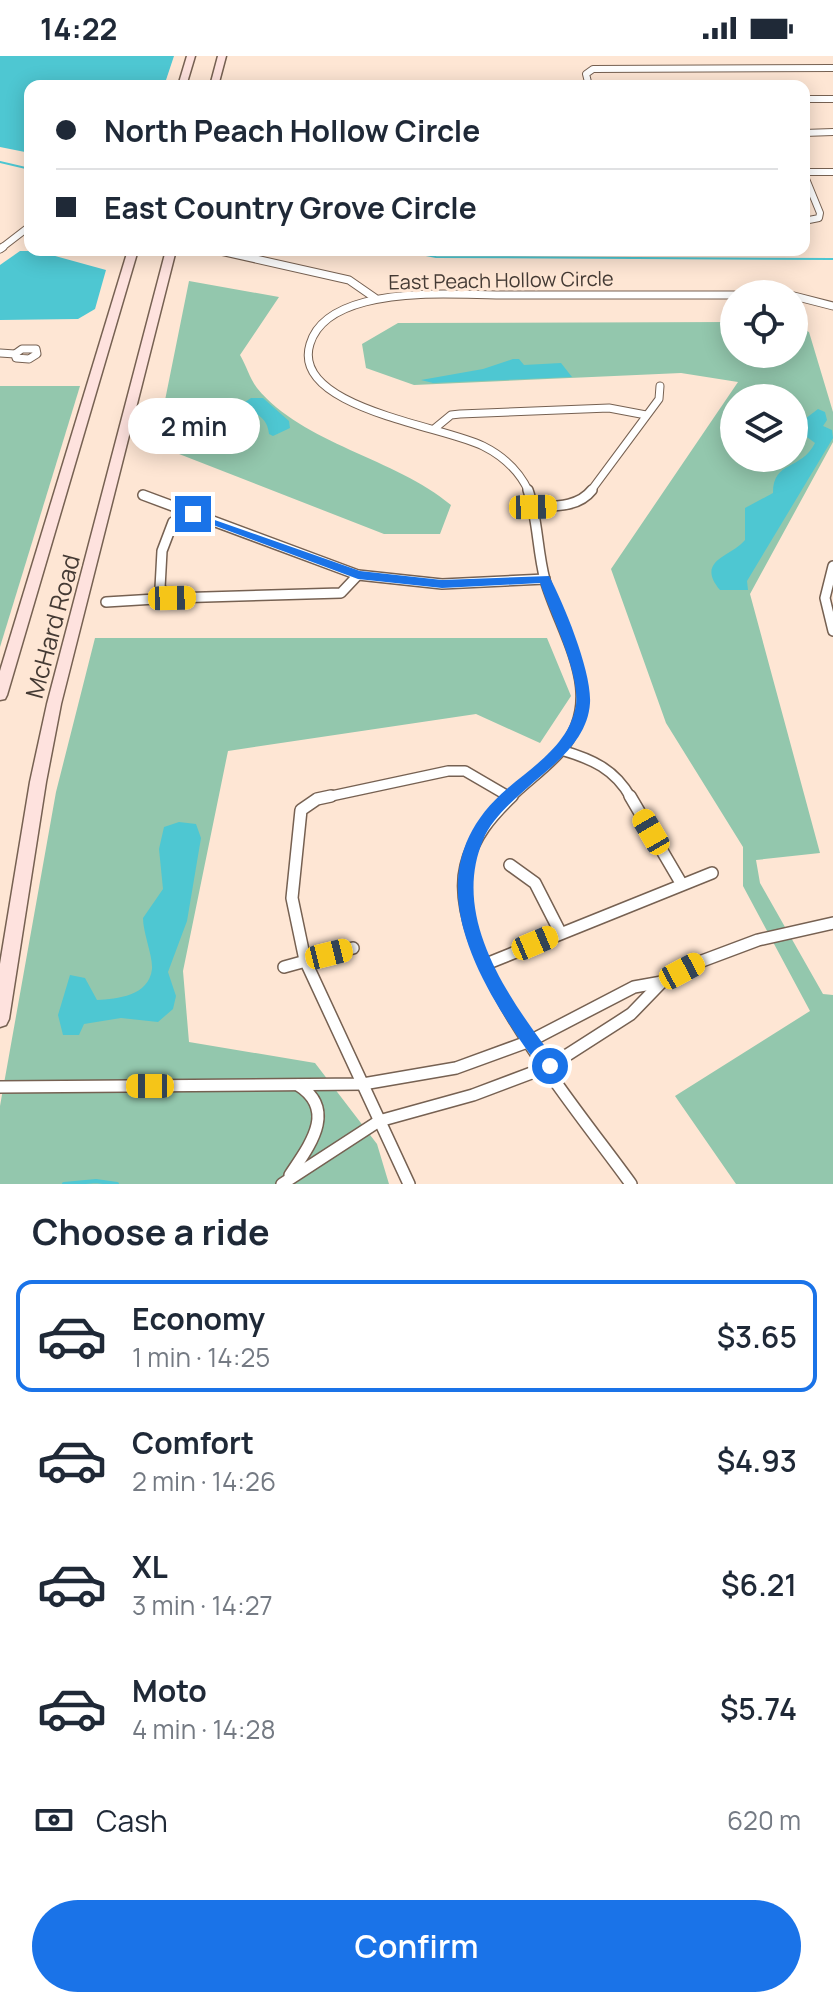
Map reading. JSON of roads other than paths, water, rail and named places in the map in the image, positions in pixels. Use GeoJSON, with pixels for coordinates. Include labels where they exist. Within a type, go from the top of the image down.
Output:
{"type":"FeatureCollection","features":[{"type":"Feature","properties":{"kind":"main road"},"geometry":{"type":"LineString","coordinates":[[184,80],[191,56]]}},
{"type":"Feature","properties":{"kind":"main road"},"geometry":{"type":"LineString","coordinates":[[216,80],[222,56]]}},
{"type":"Feature","properties":{"kind":"main road","name":"McHard Road"},"geometry":{"type":"LineString","coordinates":[[0,695],[131,256]]}},
{"type":"Feature","properties":{"kind":"main road","name":"McHard Road"},"geometry":{"type":"LineString","coordinates":[[0,1019],[38,782],[54,704],[169,256]]}},
{"type":"Feature","properties":{"kind":"street"},"geometry":{"type":"LineString","coordinates":[[759,56],[764,68]]}},
{"type":"Feature","properties":{"kind":"street"},"geometry":{"type":"LineString","coordinates":[[588,80],[589,70],[831,68],[833,76]]}},
{"type":"Feature","properties":{"kind":"street"},"geometry":{"type":"LineString","coordinates":[[810,99],[833,99]]}},
{"type":"Feature","properties":{"kind":"street"},"geometry":{"type":"LineString","coordinates":[[810,133],[833,132]]}},
{"type":"Feature","properties":{"kind":"street"},"geometry":{"type":"LineString","coordinates":[[810,173],[833,172]]}},
{"type":"Feature","properties":{"kind":"street"},"geometry":{"type":"LineString","coordinates":[[810,191],[819,218],[810,220]]}},
{"type":"Feature","properties":{"kind":"street"},"geometry":{"type":"LineString","coordinates":[[0,249],[24,228]]}},
{"type":"Feature","properties":{"kind":"street"},"geometry":{"type":"LineString","coordinates":[[243,256],[349,280],[375,298]]}},
{"type":"Feature","properties":{"kind":"street","name":"East Peach Hollow Circle"},"geometry":{"type":"LineString","coordinates":[[434,429],[342,398],[311,372],[307,356],[314,332],[337,314],[375,298],[418,295],[720,295]]}},
{"type":"Feature","properties":{"kind":"street"},"geometry":{"type":"LineString","coordinates":[[808,299],[831,304]]}},
{"type":"Feature","properties":{"kind":"street"},"geometry":{"type":"LineString","coordinates":[[0,353],[15,354]]}},
{"type":"Feature","properties":{"kind":"street"},"geometry":{"type":"LineString","coordinates":[[533,507],[564,506],[587,496],[659,399],[660,386]]}},
{"type":"Feature","properties":{"kind":"street"},"geometry":{"type":"LineString","coordinates":[[631,1184],[530,1041],[469,928],[464,904],[465,878],[476,836],[508,796],[561,750],[576,728],[583,690],[545,579],[533,507],[522,476],[502,457],[434,429],[451,415],[460,414],[609,408],[646,415]]}},
{"type":"Feature","properties":{"kind":"street"},"geometry":{"type":"LineString","coordinates":[[143,495],[358,575],[442,584],[545,579]]}},
{"type":"Feature","properties":{"kind":"street"},"geometry":{"type":"LineString","coordinates":[[172,598],[160,588],[162,551],[173,522],[193,514]]}},
{"type":"Feature","properties":{"kind":"street"},"geometry":{"type":"LineString","coordinates":[[833,566],[825,598],[833,631]]}},
{"type":"Feature","properties":{"kind":"street"},"geometry":{"type":"LineString","coordinates":[[106,602],[341,593],[358,575]]}},
{"type":"Feature","properties":{"kind":"street"},"geometry":{"type":"LineString","coordinates":[[561,750],[594,760],[621,780],[681,883]]}},
{"type":"Feature","properties":{"kind":"street"},"geometry":{"type":"LineString","coordinates":[[409,1184],[305,960],[292,898],[301,810],[317,799],[448,771],[473,775],[508,796]]}},
{"type":"Feature","properties":{"kind":"street"},"geometry":{"type":"LineString","coordinates":[[510,865],[522,868],[532,879],[560,932]]}},
{"type":"Feature","properties":{"kind":"street"},"geometry":{"type":"LineString","coordinates":[[486,964],[712,873]]}},
{"type":"Feature","properties":{"kind":"street"},"geometry":{"type":"LineString","coordinates":[[0,1087],[363,1084],[456,1068],[530,1041],[634,987],[662,982],[731,949],[833,923]]}},
{"type":"Feature","properties":{"kind":"street"},"geometry":{"type":"LineString","coordinates":[[284,967],[353,948]]}},
{"type":"Feature","properties":{"kind":"street"},"geometry":{"type":"LineString","coordinates":[[285,1181],[379,1121],[473,1095],[550,1066],[631,1014],[662,982]]}},
{"type":"Feature","properties":{"kind":"street"},"geometry":{"type":"LineString","coordinates":[[285,1181],[307,1147],[319,1113],[315,1097],[297,1084]]}},
{"type":"Feature","properties":{"kind":"water"},"geometry":{"type":"Polygon","coordinates":[[[0,56],[174,56],[166,80],[24,80],[24,152],[0,147],[0,56]]]}},
{"type":"Feature","properties":{"kind":"water"},"geometry":{"type":"Polygon","coordinates":[[[24,251],[24,256],[55,256],[106,270],[95,309],[78,319],[0,320],[0,265],[24,251]]]}},
{"type":"Feature","properties":{"kind":"water"},"geometry":{"type":"Polygon","coordinates":[[[519,359],[524,365],[561,363],[572,377],[433,383],[421,380],[483,369],[519,359]]]}},
{"type":"Feature","properties":{"kind":"water"},"geometry":{"type":"Polygon","coordinates":[[[251,398],[263,398],[289,421],[290,428],[273,436],[269,434],[262,419],[239,406],[251,398]]]}},
{"type":"Feature","properties":{"kind":"water"},"geometry":{"type":"Polygon","coordinates":[[[818,409],[825,412],[827,420],[823,426],[832,430],[833,438],[747,581],[748,590],[720,590],[713,580],[713,565],[745,540],[745,508],[773,493],[774,483],[781,472],[808,472],[808,453],[815,443],[808,438],[808,417],[818,409]]]}},
{"type":"Feature","properties":{"kind":"water"},"geometry":{"type":"Polygon","coordinates":[[[179,822],[196,824],[201,838],[187,921],[168,972],[176,996],[173,1009],[158,1022],[121,1018],[84,1024],[79,1035],[63,1035],[58,1015],[70,975],[85,978],[97,1000],[131,994],[150,978],[152,964],[143,918],[163,889],[159,849],[164,827],[179,822]]]}},
{"type":"Feature","properties":{"kind":"waterway"},"geometry":{"type":"LineString","coordinates":[[0,162],[24,168]]}},
{"type":"Feature","properties":{"kind":"waterway"},"geometry":{"type":"LineString","coordinates":[[431,256],[833,259]]}},
{"type":"Feature","properties":{"kind":"waterway"},"geometry":{"type":"LineString","coordinates":[[64,1184],[96,1181],[117,1184]]}}]}
